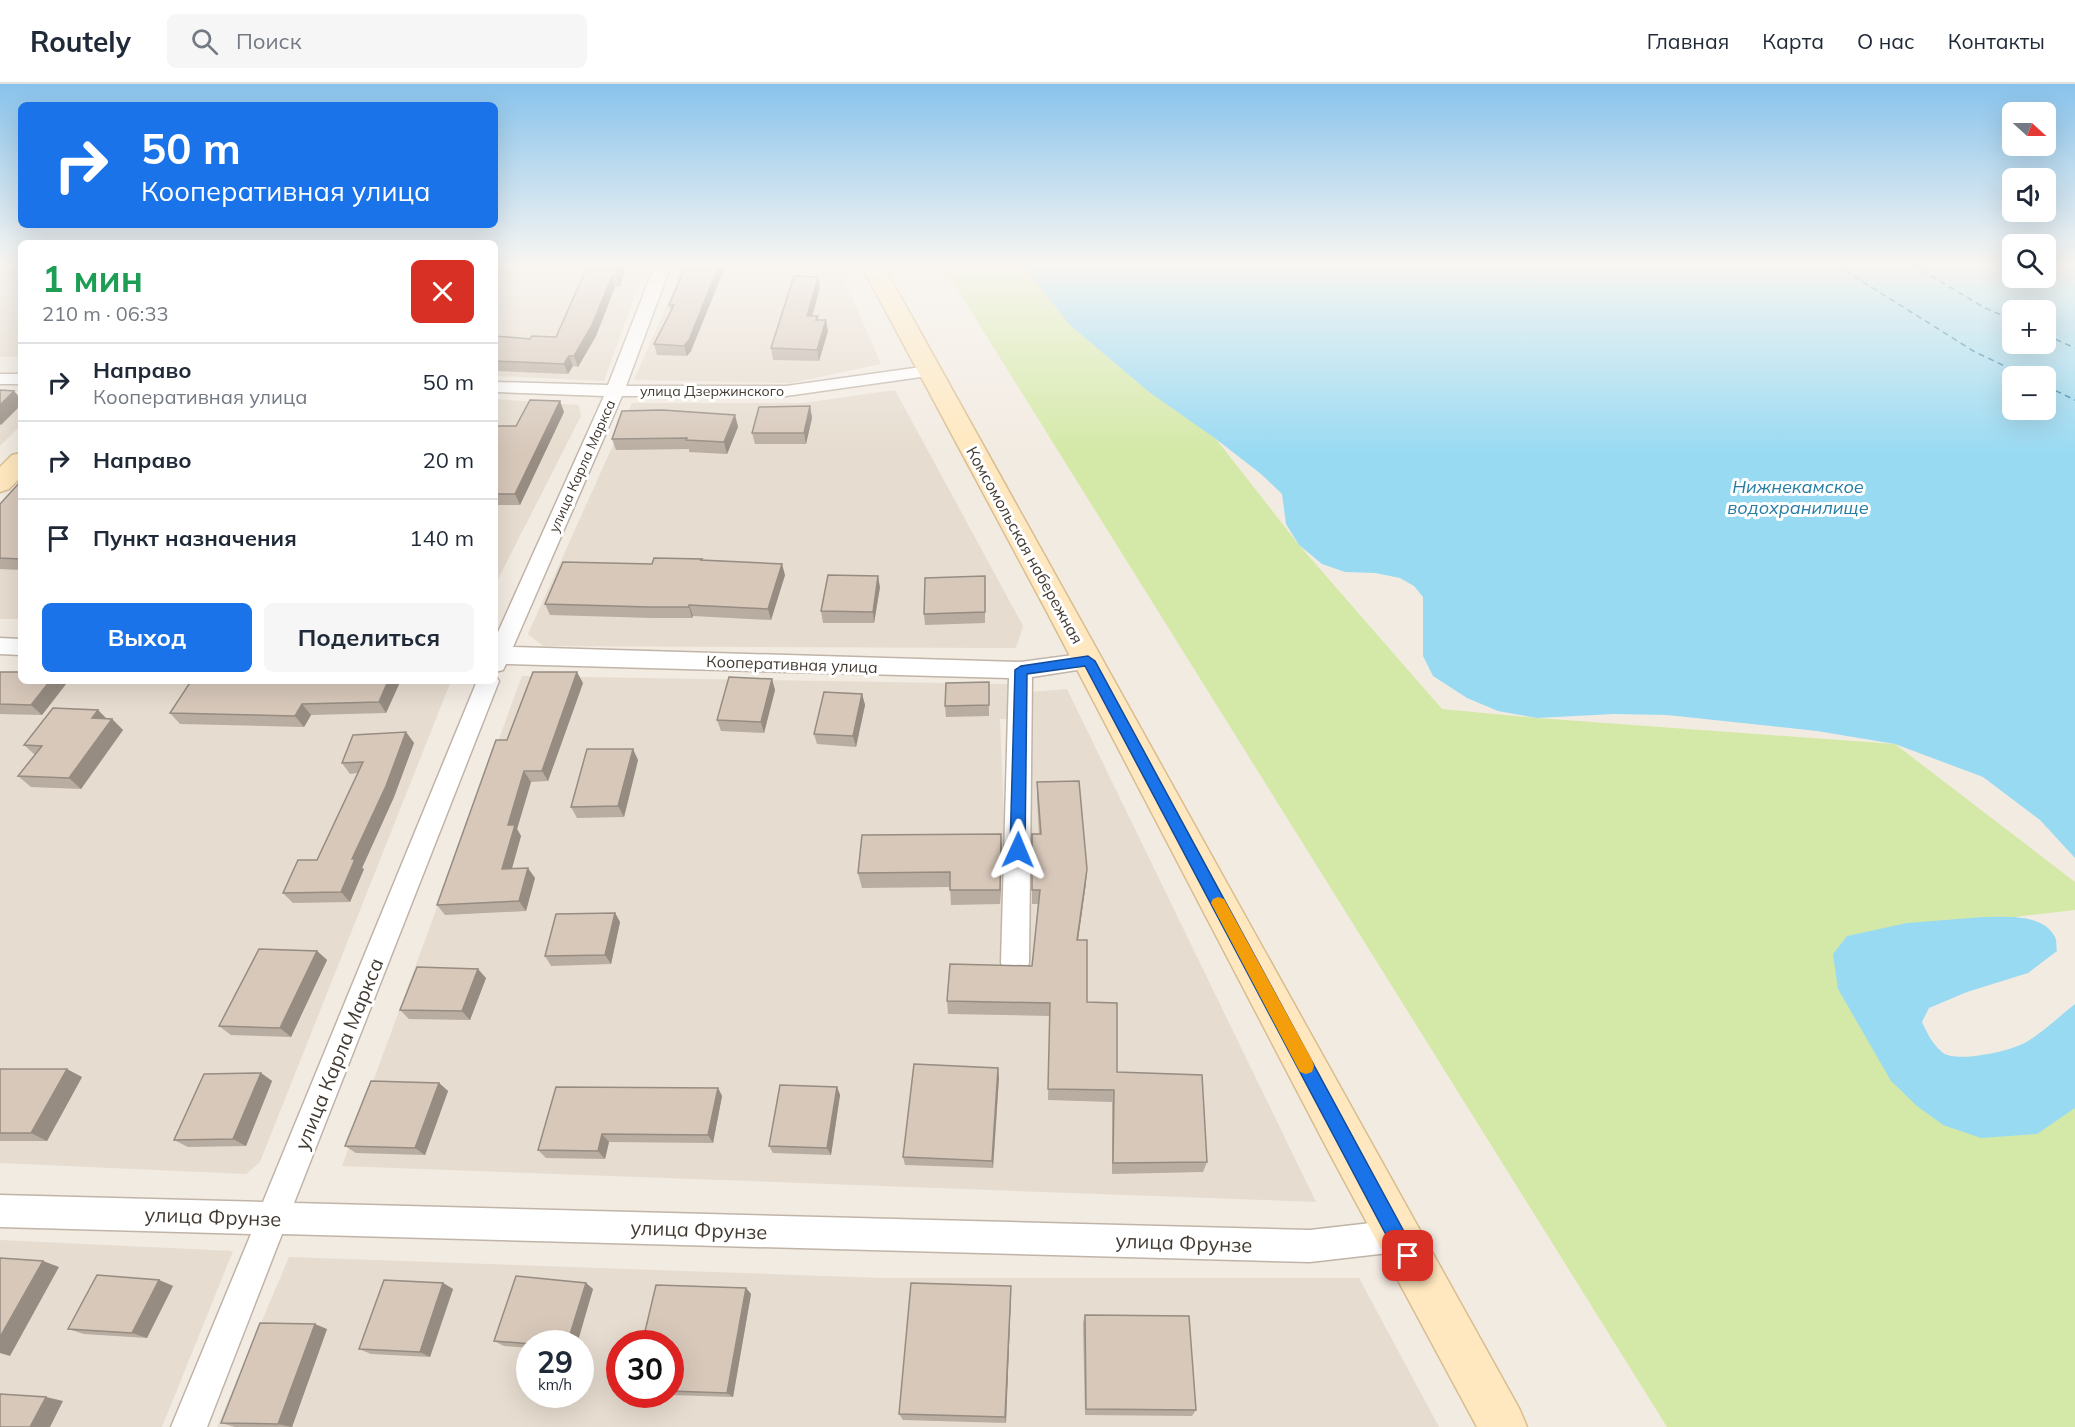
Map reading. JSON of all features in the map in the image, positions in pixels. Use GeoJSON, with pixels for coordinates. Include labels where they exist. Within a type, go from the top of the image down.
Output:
{"type":"FeatureCollection","features":[{"type":"Feature","properties":{"kind":"street","name":"улица Карла Маркса"},"geometry":{"type":"LineString","coordinates":[[498,655],[615,391],[639,328]]}},
{"type":"Feature","properties":{"kind":"street","name":"Комсомольская набережная"},"geometry":{"type":"LineString","coordinates":[[905,328],[1088,661],[1397,1236],[1503,1427]]}},
{"type":"Feature","properties":{"kind":"street","name":"улица Дзержинского"},"geometry":{"type":"LineString","coordinates":[[498,387],[615,391],[786,391],[928,371]]}},
{"type":"Feature","properties":{"kind":"street"},"geometry":{"type":"LineString","coordinates":[[0,379],[18,379]]}},
{"type":"Feature","properties":{"kind":"street"},"geometry":{"type":"LineString","coordinates":[[0,483],[18,463]]}},
{"type":"Feature","properties":{"kind":"street"},"geometry":{"type":"LineString","coordinates":[[0,646],[18,647]]}},
{"type":"Feature","properties":{"kind":"street","name":"Кооперативная улица"},"geometry":{"type":"LineString","coordinates":[[498,664],[1021,670],[1088,661]]}},
{"type":"Feature","properties":{"kind":"street"},"geometry":{"type":"LineString","coordinates":[[1015,963],[1021,670]]}},
{"type":"Feature","properties":{"kind":"street","name":"улица Карла Маркса"},"geometry":{"type":"LineString","coordinates":[[189,1427],[486,684]]}},
{"type":"Feature","properties":{"kind":"street","name":"улица Фрунзе"},"geometry":{"type":"LineString","coordinates":[[0,1211],[1310,1246],[1397,1236]]}},
{"type":"Feature","properties":{"kind":"shaded area"},"geometry":{"type":"Polygon","coordinates":[[[0,328],[18,328],[18,357],[0,357],[0,328]]]}},
{"type":"Feature","properties":{"kind":"shaded area"},"geometry":{"type":"Polygon","coordinates":[[[498,328],[623,328],[604,381],[498,376],[498,328]]]}},
{"type":"Feature","properties":{"kind":"shaded area"},"geometry":{"type":"Polygon","coordinates":[[[657,328],[865,328],[881,364],[791,383],[634,380],[657,328]]]}},
{"type":"Feature","properties":{"kind":"shaded area"},"geometry":{"type":"Polygon","coordinates":[[[895,390],[1023,626],[1016,648],[543,646],[528,634],[632,403],[803,403],[895,390]]]}},
{"type":"Feature","properties":{"kind":"shaded area"},"geometry":{"type":"Polygon","coordinates":[[[0,396],[18,396],[18,428],[0,446],[0,396]]]}},
{"type":"Feature","properties":{"kind":"shaded area"},"geometry":{"type":"Polygon","coordinates":[[[498,399],[579,405],[581,416],[498,579],[498,399]]]}},
{"type":"Feature","properties":{"kind":"shaded area"},"geometry":{"type":"Polygon","coordinates":[[[18,502],[18,619],[0,619],[0,523],[18,502]]]}},
{"type":"Feature","properties":{"kind":"shaded area"},"geometry":{"type":"Polygon","coordinates":[[[0,674],[18,680],[18,684],[450,684],[260,1162],[246,1174],[0,1163],[0,674]]]}},
{"type":"Feature","properties":{"kind":"shaded area"},"geometry":{"type":"Polygon","coordinates":[[[522,676],[1008,684],[1007,719],[1000,719],[1010,968],[1029,967],[1030,692],[1067,689],[1316,1202],[342,1166],[522,676]]]}},
{"type":"Feature","properties":{"kind":"shaded area"},"geometry":{"type":"Polygon","coordinates":[[[0,1240],[233,1251],[162,1427],[0,1427],[0,1240]]]}},
{"type":"Feature","properties":{"kind":"shaded area"},"geometry":{"type":"Polygon","coordinates":[[[289,1257],[881,1278],[1359,1278],[1439,1427],[217,1427],[289,1257]]]}},
{"type":"Feature","properties":{"kind":"green space"},"geometry":{"type":"Polygon","coordinates":[[[981,328],[1098,328],[1216,439],[1299,545],[1442,709],[1895,744],[2075,882],[2075,910],[1847,936],[1981,1137],[2075,1090],[2075,1427],[1667,1427],[981,328]]]}},
{"type":"Feature","properties":{"kind":"water","name":"Нижнекамское водохранилище"},"geometry":{"type":"Polygon","coordinates":[[[1073,328],[2002,328],[2002,354],[2056,354],[2056,328],[2075,328],[2075,858],[2040,820],[1983,777],[1895,744],[1817,731],[1667,715],[1614,714],[1537,718],[1498,711],[1467,698],[1433,676],[1423,656],[1423,597],[1414,586],[1400,578],[1375,573],[1345,572],[1322,564],[1299,545],[1286,524],[1282,494],[1261,474],[1149,392],[1073,328]]]}},
{"type":"Feature","properties":{"kind":"water"},"geometry":{"type":"Polygon","coordinates":[[[1983,917],[2023,918],[2042,924],[2055,937],[2057,951],[2028,973],[1967,992],[1929,1008],[1922,1022],[1933,1043],[1943,1053],[1960,1057],[1973,1056],[2021,1045],[2040,1033],[2075,1004],[2075,1108],[2037,1134],[1981,1138],[1943,1125],[1917,1106],[1891,1081],[1838,989],[1833,954],[1847,936],[1907,923],[1983,917]]]}},
{"type":"Feature","properties":{"kind":"building"},"geometry":{"type":"Polygon","coordinates":[[[560,328],[590,328],[574,356],[569,356],[564,364],[498,361],[498,336],[530,339],[532,336],[556,337],[560,328]]]}},
{"type":"Feature","properties":{"kind":"building"},"geometry":{"type":"Polygon","coordinates":[[[662,328],[694,328],[684,346],[654,344],[662,328]]]}},
{"type":"Feature","properties":{"kind":"building"},"geometry":{"type":"Polygon","coordinates":[[[777,328],[824,328],[817,350],[771,348],[777,328]]]}},
{"type":"Feature","properties":{"kind":"building"},"geometry":{"type":"Polygon","coordinates":[[[0,390],[14,391],[0,405],[0,390]]]}},
{"type":"Feature","properties":{"kind":"building"},"geometry":{"type":"Polygon","coordinates":[[[530,400],[560,401],[515,494],[498,494],[498,426],[516,426],[530,400]]]}},
{"type":"Feature","properties":{"kind":"building"},"geometry":{"type":"Polygon","coordinates":[[[810,406],[804,433],[752,433],[759,407],[810,406]]]}},
{"type":"Feature","properties":{"kind":"building"},"geometry":{"type":"Polygon","coordinates":[[[662,410],[735,415],[724,442],[686,440],[687,438],[612,439],[622,411],[662,410]]]}},
{"type":"Feature","properties":{"kind":"building"},"geometry":{"type":"Polygon","coordinates":[[[18,484],[18,559],[0,558],[0,504],[18,484]]]}},
{"type":"Feature","properties":{"kind":"building"},"geometry":{"type":"Polygon","coordinates":[[[654,558],[782,564],[768,609],[689,605],[689,607],[649,607],[545,604],[563,562],[652,564],[654,558]]]}},
{"type":"Feature","properties":{"kind":"building"},"geometry":{"type":"Polygon","coordinates":[[[828,575],[878,576],[873,612],[821,611],[828,575]]]}},
{"type":"Feature","properties":{"kind":"building"},"geometry":{"type":"Polygon","coordinates":[[[985,576],[985,612],[924,614],[925,578],[985,576]]]}},
{"type":"Feature","properties":{"kind":"building"},"geometry":{"type":"Polygon","coordinates":[[[0,672],[18,672],[18,684],[48,684],[31,705],[0,704],[0,672]]]}},
{"type":"Feature","properties":{"kind":"building"},"geometry":{"type":"Polygon","coordinates":[[[533,672],[577,672],[542,771],[524,771],[508,825],[515,825],[502,869],[528,868],[519,901],[437,905],[496,740],[507,740],[533,672]]]}},
{"type":"Feature","properties":{"kind":"building"},"geometry":{"type":"Polygon","coordinates":[[[729,677],[772,679],[761,722],[717,720],[729,677]]]}},
{"type":"Feature","properties":{"kind":"building"},"geometry":{"type":"Polygon","coordinates":[[[989,682],[989,705],[945,706],[946,683],[989,682]]]}},
{"type":"Feature","properties":{"kind":"building"},"geometry":{"type":"Polygon","coordinates":[[[189,684],[387,684],[379,702],[302,704],[295,716],[170,713],[189,684]]]}},
{"type":"Feature","properties":{"kind":"building"},"geometry":{"type":"Polygon","coordinates":[[[824,692],[862,694],[853,736],[814,734],[824,692]]]}},
{"type":"Feature","properties":{"kind":"building"},"geometry":{"type":"Polygon","coordinates":[[[53,708],[98,710],[92,718],[112,719],[69,778],[18,776],[42,746],[24,745],[53,708]]]}},
{"type":"Feature","properties":{"kind":"building"},"geometry":{"type":"Polygon","coordinates":[[[406,732],[386,786],[352,859],[355,859],[341,892],[283,893],[298,860],[317,860],[363,762],[342,763],[353,735],[406,732]]]}},
{"type":"Feature","properties":{"kind":"building"},"geometry":{"type":"Polygon","coordinates":[[[587,749],[633,749],[618,806],[571,807],[587,749]]]}},
{"type":"Feature","properties":{"kind":"building"},"geometry":{"type":"Polygon","coordinates":[[[1079,781],[1087,869],[1077,940],[1087,940],[1087,1002],[1117,1003],[1117,1072],[1202,1075],[1207,1162],[1113,1163],[1114,1090],[1048,1089],[1050,1003],[947,1001],[950,964],[1032,966],[1040,890],[1032,890],[1032,834],[1041,834],[1037,782],[1079,781]]]}},
{"type":"Feature","properties":{"kind":"building"},"geometry":{"type":"Polygon","coordinates":[[[1001,834],[1000,890],[950,890],[950,872],[858,873],[862,835],[1001,834]]]}},
{"type":"Feature","properties":{"kind":"building"},"geometry":{"type":"Polygon","coordinates":[[[615,913],[605,955],[545,956],[556,914],[615,913]]]}},
{"type":"Feature","properties":{"kind":"building"},"geometry":{"type":"Polygon","coordinates":[[[259,949],[317,951],[280,1028],[219,1026],[259,949]]]}},
{"type":"Feature","properties":{"kind":"building"},"geometry":{"type":"Polygon","coordinates":[[[417,967],[478,969],[462,1011],[400,1010],[417,967]]]}},
{"type":"Feature","properties":{"kind":"building"},"geometry":{"type":"Polygon","coordinates":[[[914,1064],[998,1068],[992,1161],[903,1157],[914,1064]]]}},
{"type":"Feature","properties":{"kind":"building"},"geometry":{"type":"Polygon","coordinates":[[[0,1069],[67,1069],[31,1133],[0,1133],[0,1069]]]}},
{"type":"Feature","properties":{"kind":"building"},"geometry":{"type":"Polygon","coordinates":[[[261,1073],[233,1139],[174,1140],[204,1074],[261,1073]]]}},
{"type":"Feature","properties":{"kind":"building"},"geometry":{"type":"Polygon","coordinates":[[[371,1081],[439,1083],[415,1148],[345,1146],[371,1081]]]}},
{"type":"Feature","properties":{"kind":"building"},"geometry":{"type":"Polygon","coordinates":[[[780,1085],[837,1087],[827,1148],[769,1146],[780,1085]]]}},
{"type":"Feature","properties":{"kind":"building"},"geometry":{"type":"Polygon","coordinates":[[[556,1087],[718,1088],[708,1135],[602,1134],[598,1151],[538,1150],[556,1087]]]}},
{"type":"Feature","properties":{"kind":"building"},"geometry":{"type":"Polygon","coordinates":[[[0,1258],[43,1261],[0,1337],[0,1258]]]}},
{"type":"Feature","properties":{"kind":"building"},"geometry":{"type":"Polygon","coordinates":[[[97,1275],[159,1280],[132,1333],[68,1329],[97,1275]]]}},
{"type":"Feature","properties":{"kind":"building"},"geometry":{"type":"Polygon","coordinates":[[[516,1276],[586,1283],[571,1330],[516,1330],[516,1343],[494,1341],[516,1276]]]}},
{"type":"Feature","properties":{"kind":"building"},"geometry":{"type":"Polygon","coordinates":[[[384,1280],[443,1283],[420,1352],[359,1349],[384,1280]]]}},
{"type":"Feature","properties":{"kind":"building"},"geometry":{"type":"Polygon","coordinates":[[[911,1283],[1011,1286],[1005,1417],[899,1414],[911,1283]]]}},
{"type":"Feature","properties":{"kind":"building"},"geometry":{"type":"Polygon","coordinates":[[[656,1285],[746,1288],[727,1393],[684,1391],[684,1330],[645,1330],[656,1285]]]}},
{"type":"Feature","properties":{"kind":"building"},"geometry":{"type":"Polygon","coordinates":[[[1085,1315],[1189,1316],[1196,1410],[1086,1409],[1085,1315]]]}},
{"type":"Feature","properties":{"kind":"building"},"geometry":{"type":"Polygon","coordinates":[[[260,1323],[315,1324],[278,1424],[221,1423],[260,1323]]]}},
{"type":"Feature","properties":{"kind":"building"},"geometry":{"type":"Polygon","coordinates":[[[0,1394],[46,1397],[30,1427],[0,1427],[0,1394]]]}},
{"type":"Feature","properties":{"kind":"ferry route"},"geometry":{"type":"LineString","coordinates":[[1936,328],[1975,352],[2005,366]]}},
{"type":"Feature","properties":{"kind":"ferry route"},"geometry":{"type":"LineString","coordinates":[[2056,339],[2075,348]]}},
{"type":"Feature","properties":{"kind":"ferry route"},"geometry":{"type":"LineString","coordinates":[[2056,391],[2075,400]]}},
{"type":"Feature","properties":{"kind":"slow traffic"},"geometry":{"type":"LineString","coordinates":[[1218,903],[1306,1066]]}},
{"type":"Feature","properties":{"kind":"route"},"geometry":{"type":"LineString","coordinates":[[1018,850],[1021,670],[1088,661],[1408,1256]]}}]}
